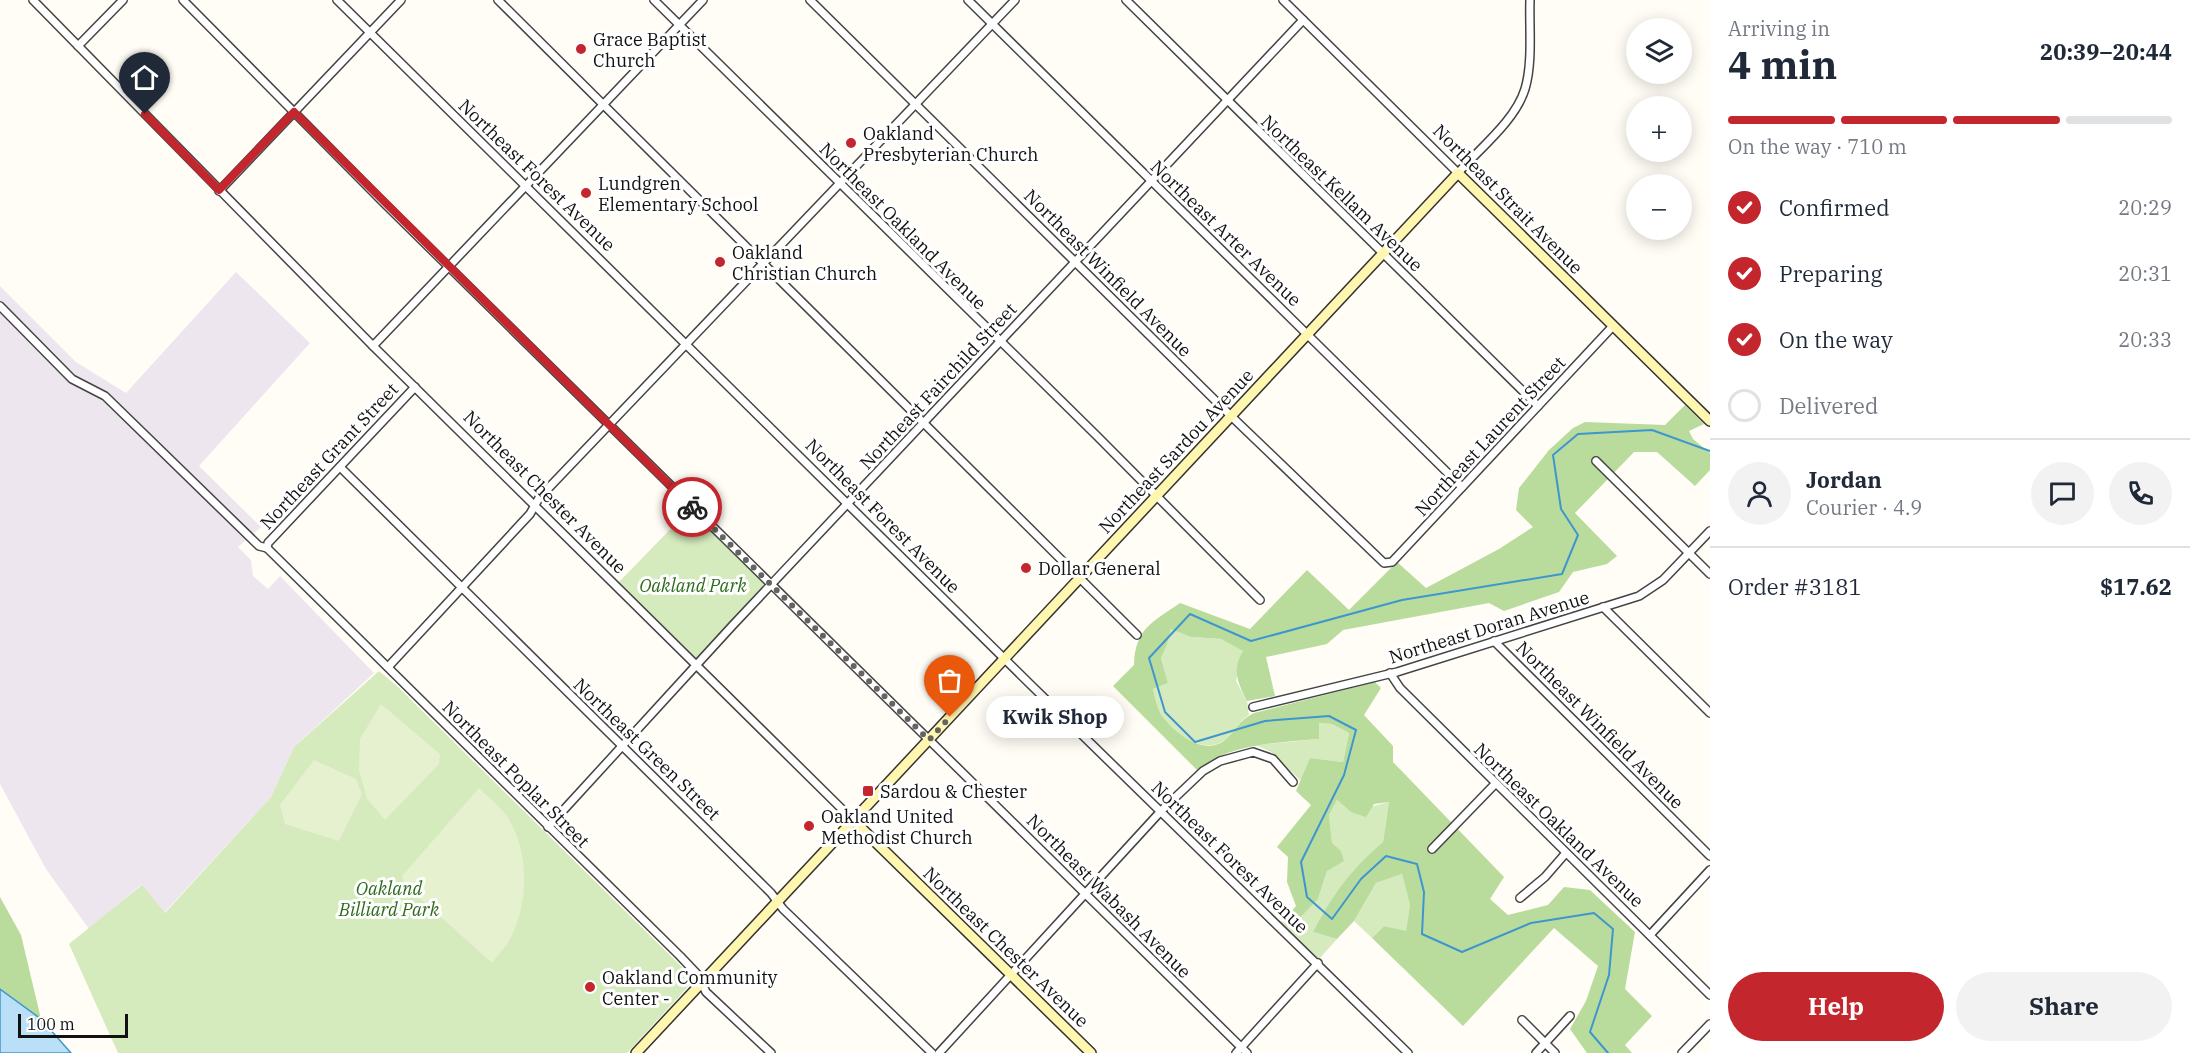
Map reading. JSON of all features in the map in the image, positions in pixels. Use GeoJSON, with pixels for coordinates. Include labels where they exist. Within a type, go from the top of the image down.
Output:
{"type":"FeatureCollection","features":[{"type":"Feature","properties":{"kind":"main road","name":"Northeast Sardou Avenue"},"geometry":{"type":"LineString","coordinates":[[636,1053],[1458,173]]}},
{"type":"Feature","properties":{"kind":"main road","name":"Northeast Strait Avenue"},"geometry":{"type":"LineString","coordinates":[[1458,173],[1710,421]]}},
{"type":"Feature","properties":{"kind":"main road","name":"Northeast Chester Avenue"},"geometry":{"type":"LineString","coordinates":[[854,820],[1091,1053]]}},
{"type":"Feature","properties":{"kind":"street","name":"Northeast Chester Avenue"},"geometry":{"type":"LineString","coordinates":[[33,0],[373,346],[854,820]]}},
{"type":"Feature","properties":{"kind":"street"},"geometry":{"type":"LineString","coordinates":[[78,46],[123,0]]}},
{"type":"Feature","properties":{"kind":"street","name":"Northeast Wabash Avenue"},"geometry":{"type":"LineString","coordinates":[[183,0],[449,267],[1086,894],[1241,1051]]}},
{"type":"Feature","properties":{"kind":"street","name":"Northeast Forest Avenue"},"geometry":{"type":"LineString","coordinates":[[337,0],[1408,1053]]}},
{"type":"Feature","properties":{"kind":"street"},"geometry":{"type":"LineString","coordinates":[[219,190],[401,0]]}},
{"type":"Feature","properties":{"kind":"street"},"geometry":{"type":"LineString","coordinates":[[498,0],[1137,635]]}},
{"type":"Feature","properties":{"kind":"street","name":"Northeast Oakland Avenue"},"geometry":{"type":"LineString","coordinates":[[654,0],[1260,600]]}},
{"type":"Feature","properties":{"kind":"street"},"geometry":{"type":"LineString","coordinates":[[373,346],[703,0]]}},
{"type":"Feature","properties":{"kind":"street","name":"Northeast Winfield Avenue"},"geometry":{"type":"LineString","coordinates":[[810,0],[1231,416],[1387,564]]}},
{"type":"Feature","properties":{"kind":"street","name":"Northeast Arter Avenue"},"geometry":{"type":"LineString","coordinates":[[968,0],[1462,487]]}},
{"type":"Feature","properties":{"kind":"street"},"geometry":{"type":"LineString","coordinates":[[388,667],[609,425],[1015,0]]}},
{"type":"Feature","properties":{"kind":"street","name":"Northeast Kellam Avenue"},"geometry":{"type":"LineString","coordinates":[[1126,0],[1538,406]]}},
{"type":"Feature","properties":{"kind":"street","name":"Northeast Strait Avenue"},"geometry":{"type":"LineString","coordinates":[[1282,0],[1458,173]]}},
{"type":"Feature","properties":{"kind":"street","name":"Northeast Sardou Avenue"},"geometry":{"type":"LineString","coordinates":[[1458,173],[1506,120],[1522,95],[1528,61],[1530,0]]}},
{"type":"Feature","properties":{"kind":"street","name":"Northeast Fairchild Street"},"geometry":{"type":"LineString","coordinates":[[548,826],[696,664],[1303,20]]}},
{"type":"Feature","properties":{"kind":"street","name":"Northeast Poplar Street"},"geometry":{"type":"LineString","coordinates":[[0,306],[72,379],[105,396],[259,546],[267,548],[699,975],[706,992],[771,1053]]}},
{"type":"Feature","properties":{"kind":"street","name":"Northeast Laurent Street"},"geometry":{"type":"LineString","coordinates":[[1387,564],[1392,562],[1613,326]]}},
{"type":"Feature","properties":{"kind":"street","name":"Northeast Grant Street"},"geometry":{"type":"LineString","coordinates":[[267,548],[268,543],[415,387]]}},
{"type":"Feature","properties":{"kind":"street"},"geometry":{"type":"LineString","coordinates":[[1596,461],[1710,574]]}},
{"type":"Feature","properties":{"kind":"street","name":"Northeast Green Street"},"geometry":{"type":"LineString","coordinates":[[340,468],[932,1053]]}},
{"type":"Feature","properties":{"kind":"street","name":"Northeast Doran Avenue"},"geometry":{"type":"LineString","coordinates":[[1253,707],[1390,673],[1652,590],[1710,531]]}},
{"type":"Feature","properties":{"kind":"street"},"geometry":{"type":"LineString","coordinates":[[1603,607],[1710,713]]}},
{"type":"Feature","properties":{"kind":"street","name":"Northeast Winfield Avenue"},"geometry":{"type":"LineString","coordinates":[[1494,641],[1710,856]]}},
{"type":"Feature","properties":{"kind":"street","name":"Northeast Oakland Avenue"},"geometry":{"type":"LineString","coordinates":[[1390,673],[1400,688],[1495,784],[1710,995]]}},
{"type":"Feature","properties":{"kind":"street"},"geometry":{"type":"LineString","coordinates":[[939,1053],[1161,811],[1209,766],[1248,752],[1262,753],[1273,759],[1293,782]]}},
{"type":"Feature","properties":{"kind":"street"},"geometry":{"type":"LineString","coordinates":[[1432,849],[1495,784]]}},
{"type":"Feature","properties":{"kind":"street"},"geometry":{"type":"LineString","coordinates":[[1520,898],[1545,877],[1565,854]]}},
{"type":"Feature","properties":{"kind":"street"},"geometry":{"type":"LineString","coordinates":[[1650,935],[1710,870]]}},
{"type":"Feature","properties":{"kind":"street"},"geometry":{"type":"LineString","coordinates":[[1241,1051],[1318,963]]}},
{"type":"Feature","properties":{"kind":"street"},"geometry":{"type":"LineString","coordinates":[[1536,1053],[1570,1016]]}},
{"type":"Feature","properties":{"kind":"street"},"geometry":{"type":"LineString","coordinates":[[1522,1020],[1555,1053]]}},
{"type":"Feature","properties":{"kind":"street"},"geometry":{"type":"LineString","coordinates":[[1682,1053],[1710,1024]]}},
{"type":"Feature","properties":{"kind":"shaded area"},"geometry":{"type":"Polygon","coordinates":[[[236,272],[310,343],[199,466],[261,527],[238,547],[251,560],[253,576],[268,589],[280,576],[374,673],[294,747],[271,797],[164,913],[141,885],[89,929],[46,869],[0,784],[0,286],[76,362],[126,393],[236,272]]]}},
{"type":"Feature","properties":{"kind":"green space"},"geometry":{"type":"Polygon","coordinates":[[[1685,405],[1704,424],[1689,431],[1693,439],[1710,453],[1710,470],[1695,486],[1657,452],[1634,452],[1575,513],[1617,556],[1607,564],[1573,572],[1559,592],[1504,611],[1489,603],[1343,630],[1327,644],[1266,657],[1275,696],[1247,701],[1237,676],[1238,664],[1243,651],[1221,639],[1191,637],[1171,629],[1161,658],[1168,683],[1153,689],[1160,713],[1181,735],[1198,744],[1216,745],[1224,741],[1243,720],[1254,713],[1375,682],[1381,688],[1364,715],[1393,746],[1393,762],[1504,877],[1490,899],[1508,915],[1548,905],[1564,887],[1590,890],[1635,932],[1625,989],[1652,1016],[1625,1045],[1632,1053],[1587,1053],[1570,1029],[1586,1001],[1598,966],[1554,928],[1463,1026],[1372,938],[1384,926],[1406,931],[1410,905],[1402,874],[1376,883],[1354,921],[1337,939],[1313,932],[1343,883],[1383,842],[1389,802],[1374,804],[1366,817],[1351,812],[1337,800],[1329,815],[1332,843],[1341,851],[1344,861],[1327,871],[1318,899],[1296,922],[1285,918],[1296,906],[1287,882],[1288,857],[1277,847],[1311,805],[1296,791],[1310,758],[1343,762],[1349,733],[1332,724],[1319,723],[1319,739],[1271,743],[1239,749],[1210,761],[1197,770],[1113,686],[1134,665],[1138,642],[1147,627],[1180,603],[1250,629],[1307,570],[1349,610],[1397,562],[1426,588],[1499,549],[1533,527],[1516,510],[1519,488],[1549,450],[1573,428],[1585,422],[1665,425],[1685,405]]]}},
{"type":"Feature","properties":{"kind":"green space","name":"Oakland Park"},"geometry":{"type":"Polygon","coordinates":[[[692,507],[772,585],[696,664],[616,585],[692,507]]]}},
{"type":"Feature","properties":{"kind":"green space"},"geometry":{"type":"Polygon","coordinates":[[[1171,628],[1191,637],[1221,639],[1244,651],[1236,681],[1247,701],[1249,715],[1222,742],[1205,745],[1186,739],[1170,727],[1159,712],[1153,689],[1168,683],[1161,658],[1171,628]]]}},
{"type":"Feature","properties":{"kind":"green space","name":"Oakland Billiard Park"},"geometry":{"type":"Polygon","coordinates":[[[379,671],[396,685],[690,975],[691,982],[627,1053],[118,1053],[69,944],[142,885],[165,913],[271,797],[294,747],[379,671]]]}},
{"type":"Feature","properties":{"kind":"green space"},"geometry":{"type":"Polygon","coordinates":[[[381,704],[440,754],[439,764],[385,820],[367,799],[359,770],[360,739],[381,704]]]}},
{"type":"Feature","properties":{"kind":"green space"},"geometry":{"type":"Polygon","coordinates":[[[1318,723],[1332,724],[1349,733],[1343,762],[1310,758],[1301,781],[1271,752],[1256,745],[1319,739],[1318,723]]]}},
{"type":"Feature","properties":{"kind":"green space"},"geometry":{"type":"Polygon","coordinates":[[[314,760],[356,779],[362,794],[339,841],[285,824],[280,805],[314,760]]]}},
{"type":"Feature","properties":{"kind":"green space"},"geometry":{"type":"Polygon","coordinates":[[[479,788],[508,818],[515,831],[523,861],[523,892],[517,923],[505,947],[492,963],[404,884],[402,876],[479,788]]]}},
{"type":"Feature","properties":{"kind":"green space"},"geometry":{"type":"Polygon","coordinates":[[[1337,800],[1351,812],[1389,802],[1383,842],[1343,883],[1313,932],[1337,939],[1319,959],[1280,923],[1285,918],[1296,922],[1318,899],[1327,871],[1341,851],[1332,844],[1329,815],[1337,800]]]}},
{"type":"Feature","properties":{"kind":"green space"},"geometry":{"type":"Polygon","coordinates":[[[1402,874],[1410,905],[1406,932],[1384,926],[1372,938],[1354,921],[1376,883],[1402,874]]]}},
{"type":"Feature","properties":{"kind":"green space"},"geometry":{"type":"Polygon","coordinates":[[[0,897],[21,935],[41,1019],[0,989],[0,897]]]}},
{"type":"Feature","properties":{"kind":"water"},"geometry":{"type":"Polygon","coordinates":[[[0,989],[41,1019],[71,1053],[0,1053],[0,989]]]}},
{"type":"Feature","properties":{"kind":"waterway"},"geometry":{"type":"LineString","coordinates":[[1608,1053],[1590,1032],[1609,975],[1613,929],[1594,913],[1531,923],[1462,952],[1422,934],[1424,892],[1417,864],[1386,856],[1361,879],[1332,919],[1307,897],[1301,862],[1344,775],[1356,730],[1329,716],[1265,721],[1195,742],[1165,712],[1149,658],[1190,614],[1251,641],[1402,600],[1562,574],[1578,535],[1561,509],[1553,455],[1578,434],[1652,430],[1710,451]]}},
{"type":"Feature","properties":{"kind":"way so far"},"geometry":{"type":"LineString","coordinates":[[692,507],[929,740],[950,717]]}},
{"type":"Feature","properties":{"kind":"place","name":"Grace Baptist Church"},"geometry":{"type":"Point","coordinates":[581,49]}},
{"type":"Feature","properties":{"kind":"place","name":"Oakland Presbyterian Church"},"geometry":{"type":"Point","coordinates":[851,143]}},
{"type":"Feature","properties":{"kind":"place","name":"Lundgren Elementary School"},"geometry":{"type":"Point","coordinates":[586,193]}},
{"type":"Feature","properties":{"kind":"place","name":"Oakland Christian Church"},"geometry":{"type":"Point","coordinates":[720,262]}},
{"type":"Feature","properties":{"kind":"place","name":"Dollar General"},"geometry":{"type":"Point","coordinates":[1026,568]}},
{"type":"Feature","properties":{"kind":"place","name":"Kwik Shop"},"geometry":{"type":"Point","coordinates":[950,717]}},
{"type":"Feature","properties":{"kind":"place","name":"Sardou & Chester"},"geometry":{"type":"Point","coordinates":[868,791]}},
{"type":"Feature","properties":{"kind":"place","name":"Oakland United Methodist Church"},"geometry":{"type":"Point","coordinates":[809,826]}},
{"type":"Feature","properties":{"kind":"place","name":"Oakland Community Center -"},"geometry":{"type":"Point","coordinates":[590,987]}},
{"type":"Feature","properties":{"kind":"route"},"geometry":{"type":"LineString","coordinates":[[145,114],[219,190],[294,112],[692,507]]}}]}
